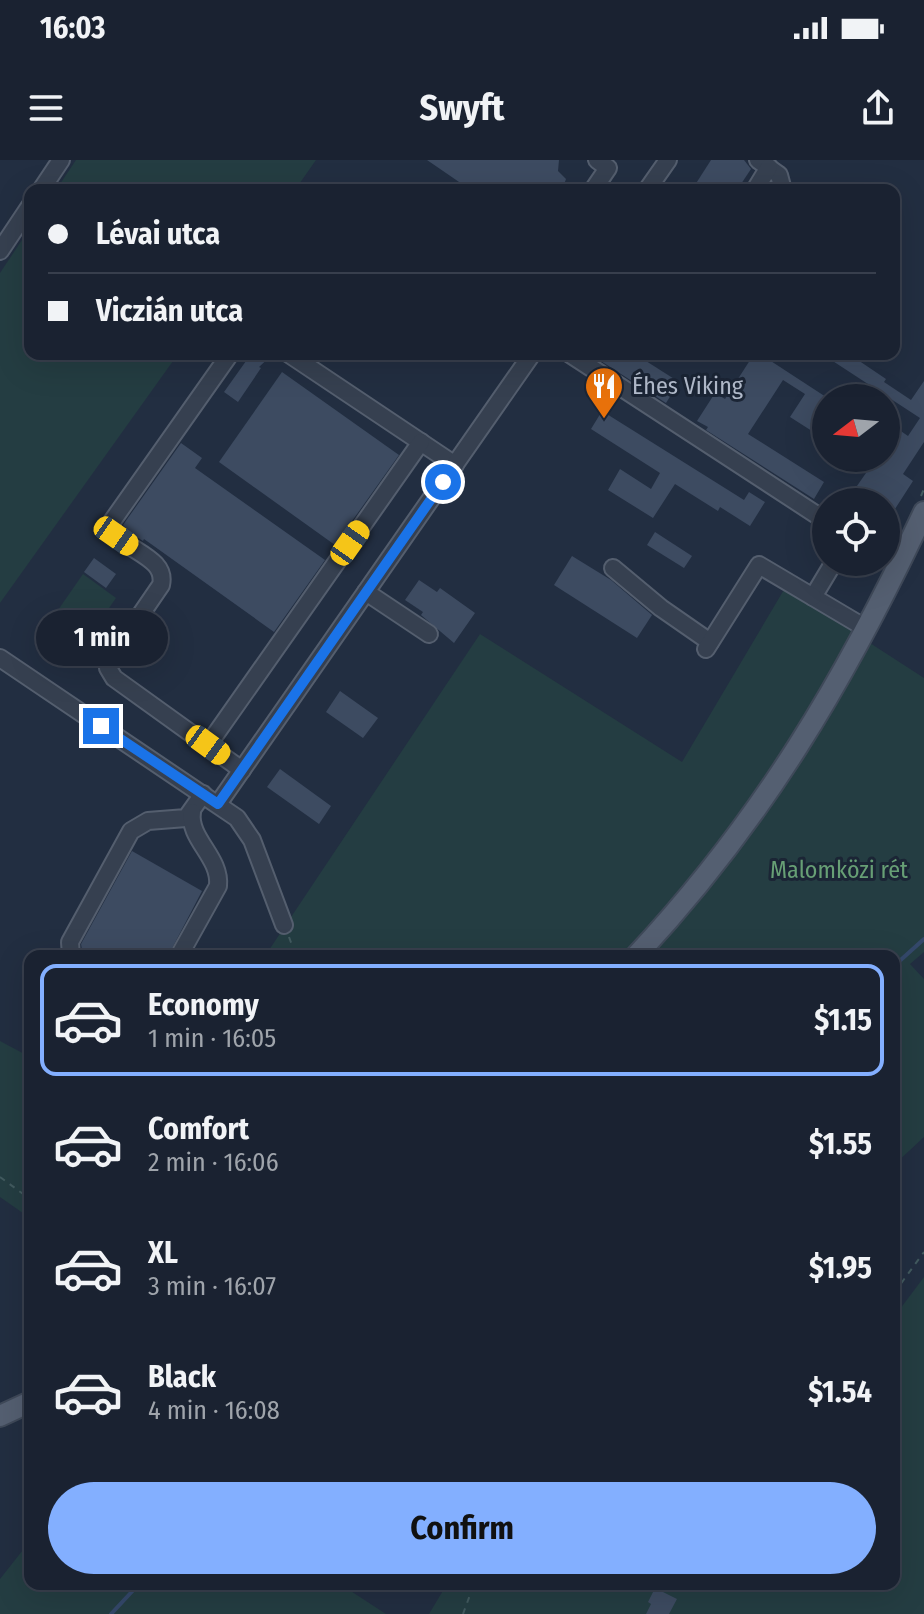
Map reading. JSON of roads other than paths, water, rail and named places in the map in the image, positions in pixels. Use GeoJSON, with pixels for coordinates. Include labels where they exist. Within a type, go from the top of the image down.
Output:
{"type":"FeatureCollection","features":[{"type":"Feature","properties":{"kind":"main road"},"geometry":{"type":"LineString","coordinates":[[900,551],[924,512]]}},
{"type":"Feature","properties":{"kind":"main road"},"geometry":{"type":"LineString","coordinates":[[641,950],[707,876],[761,804],[811,729],[867,629],[887,576]]}},
{"type":"Feature","properties":{"kind":"main road"},"geometry":{"type":"LineString","coordinates":[[0,1416],[24,1405]]}},
{"type":"Feature","properties":{"kind":"street"},"geometry":{"type":"LineString","coordinates":[[45,184],[61,160]]}},
{"type":"Feature","properties":{"kind":"street"},"geometry":{"type":"LineString","coordinates":[[597,160],[608,168],[597,184]]}},
{"type":"Feature","properties":{"kind":"street"},"geometry":{"type":"LineString","coordinates":[[651,184],[668,160]]}},
{"type":"Feature","properties":{"kind":"street"},"geometry":{"type":"LineString","coordinates":[[757,184],[764,163],[779,175],[781,184]]}},
{"type":"Feature","properties":{"kind":"street"},"geometry":{"type":"LineString","coordinates":[[0,251],[24,215]]}},
{"type":"Feature","properties":{"kind":"street"},"geometry":{"type":"LineString","coordinates":[[226,360],[111,526],[116,536],[158,567],[162,579],[108,664],[110,674],[242,770]]}},
{"type":"Feature","properties":{"kind":"street"},"geometry":{"type":"LineString","coordinates":[[298,360],[455,465]]}},
{"type":"Feature","properties":{"kind":"street"},"geometry":{"type":"LineString","coordinates":[[218,804],[528,360]]}},
{"type":"Feature","properties":{"kind":"street"},"geometry":{"type":"LineString","coordinates":[[579,360],[812,512]]}},
{"type":"Feature","properties":{"kind":"street"},"geometry":{"type":"LineString","coordinates":[[208,745],[421,442]]}},
{"type":"Feature","properties":{"kind":"street"},"geometry":{"type":"LineString","coordinates":[[613,568],[708,646],[759,565],[867,629]]}},
{"type":"Feature","properties":{"kind":"street"},"geometry":{"type":"LineString","coordinates":[[813,597],[826,576]]}},
{"type":"Feature","properties":{"kind":"street"},"geometry":{"type":"LineString","coordinates":[[366,592],[429,634]]}},
{"type":"Feature","properties":{"kind":"street"},"geometry":{"type":"LineString","coordinates":[[0,658],[237,818],[252,840],[284,925]]}},
{"type":"Feature","properties":{"kind":"street"},"geometry":{"type":"LineString","coordinates":[[71,950],[70,942],[131,831],[148,821],[180,820],[192,812],[203,794]]}},
{"type":"Feature","properties":{"kind":"street"},"geometry":{"type":"LineString","coordinates":[[182,950],[218,886],[219,878],[217,869],[193,829],[192,812]]}},
{"type":"Feature","properties":{"kind":"waterway"},"geometry":{"type":"LineString","coordinates":[[900,961],[924,939]]}},
{"type":"Feature","properties":{"kind":"waterway"},"geometry":{"type":"LineString","coordinates":[[111,1614],[133,1590]]}},
{"type":"Feature","properties":{"kind":"place","name":"Éhes Viking"},"geometry":{"type":"Point","coordinates":[604,420]}},
{"type":"Feature","properties":{"kind":"park label","name":"Malomközi rét"},"geometry":{"type":"Point","coordinates":[839,870]}}]}
